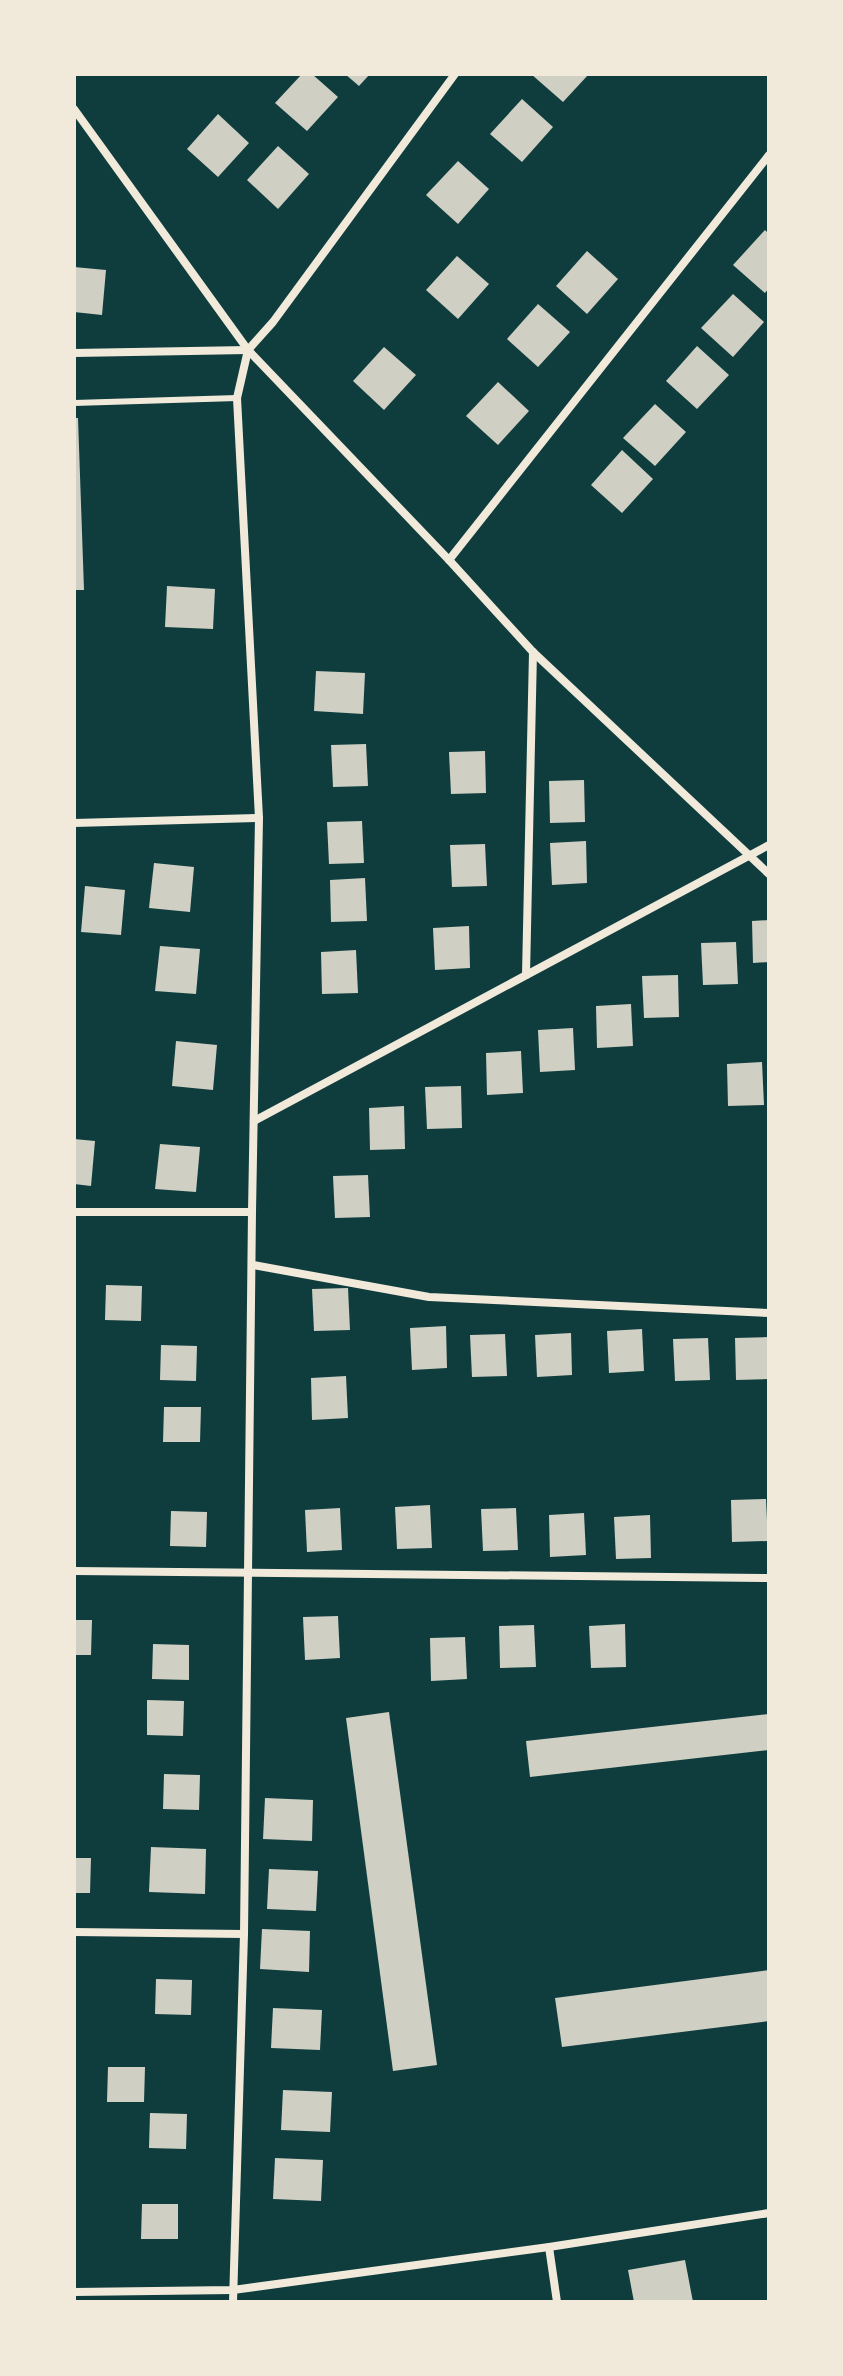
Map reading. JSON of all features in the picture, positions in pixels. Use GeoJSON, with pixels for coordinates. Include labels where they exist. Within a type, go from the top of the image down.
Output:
{"type":"FeatureCollection","features":[{"type":"Feature","properties":{"kind":"street"},"geometry":{"type":"LineString","coordinates":[[233,2302],[244,1934],[259,818],[237,398],[248,350],[273,322],[455,74]]}},
{"type":"Feature","properties":{"kind":"street"},"geometry":{"type":"LineString","coordinates":[[74,109],[78,120],[248,350],[533,652],[769,874]]}},
{"type":"Feature","properties":{"kind":"street"},"geometry":{"type":"LineString","coordinates":[[449,560],[769,155]]}},
{"type":"Feature","properties":{"kind":"street"},"geometry":{"type":"LineString","coordinates":[[74,353],[248,350]]}},
{"type":"Feature","properties":{"kind":"street"},"geometry":{"type":"LineString","coordinates":[[526,975],[533,652]]}},
{"type":"Feature","properties":{"kind":"street"},"geometry":{"type":"LineString","coordinates":[[74,823],[259,818]]}},
{"type":"Feature","properties":{"kind":"street"},"geometry":{"type":"LineString","coordinates":[[254,1121],[769,845]]}},
{"type":"Feature","properties":{"kind":"street"},"geometry":{"type":"LineString","coordinates":[[74,1212],[252,1212]]}},
{"type":"Feature","properties":{"kind":"street"},"geometry":{"type":"LineString","coordinates":[[253,1265],[429,1297],[769,1313]]}},
{"type":"Feature","properties":{"kind":"street"},"geometry":{"type":"LineString","coordinates":[[74,1571],[769,1578]]}},
{"type":"Feature","properties":{"kind":"street"},"geometry":{"type":"LineString","coordinates":[[74,1932],[244,1934]]}},
{"type":"Feature","properties":{"kind":"street"},"geometry":{"type":"LineString","coordinates":[[74,2292],[233,2290],[769,2213]]}},
{"type":"Feature","properties":{"kind":"street"},"geometry":{"type":"LineString","coordinates":[[549,2247],[557,2302]]}},
{"type":"Feature","properties":{"kind":"lane"},"geometry":{"type":"LineString","coordinates":[[74,403],[237,398]]}},
{"type":"Feature","properties":{"kind":"building"},"geometry":{"type":"Polygon","coordinates":[[[302,74],[312,74],[338,97],[307,131],[275,103],[302,74]]]}},
{"type":"Feature","properties":{"kind":"building"},"geometry":{"type":"Polygon","coordinates":[[[345,74],[370,74],[359,86],[345,74]]]}},
{"type":"Feature","properties":{"kind":"building"},"geometry":{"type":"Polygon","coordinates":[[[531,74],[589,74],[563,102],[531,74]]]}},
{"type":"Feature","properties":{"kind":"building"},"geometry":{"type":"Polygon","coordinates":[[[522,99],[553,127],[522,162],[490,134],[522,99]]]}},
{"type":"Feature","properties":{"kind":"building"},"geometry":{"type":"Polygon","coordinates":[[[218,114],[249,143],[218,177],[187,149],[218,114]]]}},
{"type":"Feature","properties":{"kind":"building"},"geometry":{"type":"Polygon","coordinates":[[[278,146],[309,174],[278,209],[247,180],[278,146]]]}},
{"type":"Feature","properties":{"kind":"building"},"geometry":{"type":"Polygon","coordinates":[[[458,161],[489,189],[458,224],[426,195],[458,161]]]}},
{"type":"Feature","properties":{"kind":"building"},"geometry":{"type":"Polygon","coordinates":[[[765,230],[769,234],[769,288],[765,293],[733,265],[765,230]]]}},
{"type":"Feature","properties":{"kind":"building"},"geometry":{"type":"Polygon","coordinates":[[[587,251],[618,279],[587,314],[556,286],[587,251]]]}},
{"type":"Feature","properties":{"kind":"building"},"geometry":{"type":"Polygon","coordinates":[[[457,256],[489,284],[458,319],[426,290],[457,256]]]}},
{"type":"Feature","properties":{"kind":"building"},"geometry":{"type":"Polygon","coordinates":[[[74,267],[106,270],[102,315],[74,312],[74,267]]]}},
{"type":"Feature","properties":{"kind":"building"},"geometry":{"type":"Polygon","coordinates":[[[733,294],[764,322],[733,357],[701,328],[733,294]]]}},
{"type":"Feature","properties":{"kind":"building"},"geometry":{"type":"Polygon","coordinates":[[[538,304],[570,332],[538,367],[507,339],[538,304]]]}},
{"type":"Feature","properties":{"kind":"building"},"geometry":{"type":"Polygon","coordinates":[[[697,346],[729,375],[697,409],[666,381],[697,346]]]}},
{"type":"Feature","properties":{"kind":"building"},"geometry":{"type":"Polygon","coordinates":[[[384,347],[416,375],[384,410],[353,381],[384,347]]]}},
{"type":"Feature","properties":{"kind":"building"},"geometry":{"type":"Polygon","coordinates":[[[498,382],[529,411],[498,445],[466,416],[498,382]]]}},
{"type":"Feature","properties":{"kind":"building"},"geometry":{"type":"Polygon","coordinates":[[[655,404],[686,432],[655,466],[623,438],[655,404]]]}},
{"type":"Feature","properties":{"kind":"building"},"geometry":{"type":"Polygon","coordinates":[[[74,418],[78,418],[84,590],[74,590],[74,418]]]}},
{"type":"Feature","properties":{"kind":"building"},"geometry":{"type":"Polygon","coordinates":[[[622,450],[653,479],[622,513],[591,485],[622,450]]]}},
{"type":"Feature","properties":{"kind":"building"},"geometry":{"type":"Polygon","coordinates":[[[167,586],[215,589],[213,629],[165,627],[167,586]]]}},
{"type":"Feature","properties":{"kind":"building"},"geometry":{"type":"Polygon","coordinates":[[[316,671],[365,673],[363,714],[314,711],[316,671]]]}},
{"type":"Feature","properties":{"kind":"building"},"geometry":{"type":"Polygon","coordinates":[[[366,744],[368,786],[333,787],[331,745],[366,744]]]}},
{"type":"Feature","properties":{"kind":"building"},"geometry":{"type":"Polygon","coordinates":[[[485,751],[486,793],[451,794],[449,752],[485,751]]]}},
{"type":"Feature","properties":{"kind":"building"},"geometry":{"type":"Polygon","coordinates":[[[584,780],[585,822],[550,823],[549,781],[584,780]]]}},
{"type":"Feature","properties":{"kind":"building"},"geometry":{"type":"Polygon","coordinates":[[[362,821],[364,863],[329,864],[327,822],[362,821]]]}},
{"type":"Feature","properties":{"kind":"building"},"geometry":{"type":"Polygon","coordinates":[[[586,841],[587,883],[552,885],[550,843],[586,841]]]}},
{"type":"Feature","properties":{"kind":"building"},"geometry":{"type":"Polygon","coordinates":[[[485,844],[487,886],[452,887],[450,845],[485,844]]]}},
{"type":"Feature","properties":{"kind":"building"},"geometry":{"type":"Polygon","coordinates":[[[154,863],[194,867],[190,912],[149,908],[154,863]]]}},
{"type":"Feature","properties":{"kind":"building"},"geometry":{"type":"Polygon","coordinates":[[[365,878],[367,921],[331,922],[330,880],[365,878]]]}},
{"type":"Feature","properties":{"kind":"building"},"geometry":{"type":"Polygon","coordinates":[[[85,886],[125,890],[121,935],[81,932],[85,886]]]}},
{"type":"Feature","properties":{"kind":"building"},"geometry":{"type":"Polygon","coordinates":[[[769,920],[769,962],[753,963],[752,921],[769,920]]]}},
{"type":"Feature","properties":{"kind":"building"},"geometry":{"type":"Polygon","coordinates":[[[469,926],[470,968],[435,970],[433,928],[469,926]]]}},
{"type":"Feature","properties":{"kind":"building"},"geometry":{"type":"Polygon","coordinates":[[[736,942],[738,984],[703,985],[701,943],[736,942]]]}},
{"type":"Feature","properties":{"kind":"building"},"geometry":{"type":"Polygon","coordinates":[[[160,946],[200,949],[196,994],[155,991],[160,946]]]}},
{"type":"Feature","properties":{"kind":"building"},"geometry":{"type":"Polygon","coordinates":[[[356,950],[358,993],[322,994],[321,952],[356,950]]]}},
{"type":"Feature","properties":{"kind":"building"},"geometry":{"type":"Polygon","coordinates":[[[678,975],[679,1017],[644,1018],[642,976],[678,975]]]}},
{"type":"Feature","properties":{"kind":"building"},"geometry":{"type":"Polygon","coordinates":[[[631,1004],[633,1046],[597,1048],[596,1006],[631,1004]]]}},
{"type":"Feature","properties":{"kind":"building"},"geometry":{"type":"Polygon","coordinates":[[[573,1028],[575,1070],[540,1072],[538,1030],[573,1028]]]}},
{"type":"Feature","properties":{"kind":"building"},"geometry":{"type":"Polygon","coordinates":[[[176,1041],[217,1045],[213,1090],[172,1086],[176,1041]]]}},
{"type":"Feature","properties":{"kind":"building"},"geometry":{"type":"Polygon","coordinates":[[[521,1051],[523,1093],[487,1095],[486,1053],[521,1051]]]}},
{"type":"Feature","properties":{"kind":"building"},"geometry":{"type":"Polygon","coordinates":[[[762,1062],[764,1105],[728,1106],[727,1064],[762,1062]]]}},
{"type":"Feature","properties":{"kind":"building"},"geometry":{"type":"Polygon","coordinates":[[[461,1086],[462,1128],[427,1129],[425,1087],[461,1086]]]}},
{"type":"Feature","properties":{"kind":"building"},"geometry":{"type":"Polygon","coordinates":[[[404,1106],[405,1149],[370,1150],[369,1108],[404,1106]]]}},
{"type":"Feature","properties":{"kind":"building"},"geometry":{"type":"Polygon","coordinates":[[[74,1139],[95,1141],[91,1186],[74,1184],[74,1139]]]}},
{"type":"Feature","properties":{"kind":"building"},"geometry":{"type":"Polygon","coordinates":[[[160,1144],[200,1147],[196,1192],[155,1189],[160,1144]]]}},
{"type":"Feature","properties":{"kind":"building"},"geometry":{"type":"Polygon","coordinates":[[[368,1175],[370,1217],[335,1218],[333,1176],[368,1175]]]}},
{"type":"Feature","properties":{"kind":"building"},"geometry":{"type":"Polygon","coordinates":[[[106,1285],[142,1286],[141,1321],[105,1320],[106,1285]]]}},
{"type":"Feature","properties":{"kind":"building"},"geometry":{"type":"Polygon","coordinates":[[[348,1288],[350,1330],[314,1331],[312,1289],[348,1288]]]}},
{"type":"Feature","properties":{"kind":"building"},"geometry":{"type":"Polygon","coordinates":[[[446,1326],[447,1368],[412,1370],[410,1328],[446,1326]]]}},
{"type":"Feature","properties":{"kind":"building"},"geometry":{"type":"Polygon","coordinates":[[[642,1329],[644,1371],[609,1373],[607,1331],[642,1329]]]}},
{"type":"Feature","properties":{"kind":"building"},"geometry":{"type":"Polygon","coordinates":[[[571,1333],[572,1375],[537,1377],[535,1335],[571,1333]]]}},
{"type":"Feature","properties":{"kind":"building"},"geometry":{"type":"Polygon","coordinates":[[[505,1334],[507,1376],[472,1377],[470,1335],[505,1334]]]}},
{"type":"Feature","properties":{"kind":"building"},"geometry":{"type":"Polygon","coordinates":[[[769,1337],[769,1379],[736,1380],[735,1338],[769,1337]]]}},
{"type":"Feature","properties":{"kind":"building"},"geometry":{"type":"Polygon","coordinates":[[[708,1338],[710,1380],[675,1381],[673,1339],[708,1338]]]}},
{"type":"Feature","properties":{"kind":"building"},"geometry":{"type":"Polygon","coordinates":[[[161,1345],[197,1346],[196,1381],[160,1380],[161,1345]]]}},
{"type":"Feature","properties":{"kind":"building"},"geometry":{"type":"Polygon","coordinates":[[[346,1376],[348,1418],[312,1420],[311,1378],[346,1376]]]}},
{"type":"Feature","properties":{"kind":"building"},"geometry":{"type":"Polygon","coordinates":[[[164,1407],[201,1407],[200,1442],[163,1442],[164,1407]]]}},
{"type":"Feature","properties":{"kind":"building"},"geometry":{"type":"Polygon","coordinates":[[[766,1499],[768,1541],[732,1542],[731,1500],[766,1499]]]}},
{"type":"Feature","properties":{"kind":"building"},"geometry":{"type":"Polygon","coordinates":[[[430,1505],[432,1548],[397,1549],[395,1507],[430,1505]]]}},
{"type":"Feature","properties":{"kind":"building"},"geometry":{"type":"Polygon","coordinates":[[[340,1508],[342,1550],[307,1552],[305,1510],[340,1508]]]}},
{"type":"Feature","properties":{"kind":"building"},"geometry":{"type":"Polygon","coordinates":[[[516,1508],[518,1550],[483,1551],[481,1509],[516,1508]]]}},
{"type":"Feature","properties":{"kind":"building"},"geometry":{"type":"Polygon","coordinates":[[[171,1511],[207,1512],[206,1547],[170,1546],[171,1511]]]}},
{"type":"Feature","properties":{"kind":"building"},"geometry":{"type":"Polygon","coordinates":[[[584,1513],[586,1555],[550,1557],[549,1515],[584,1513]]]}},
{"type":"Feature","properties":{"kind":"building"},"geometry":{"type":"Polygon","coordinates":[[[650,1515],[651,1558],[616,1559],[614,1517],[650,1515]]]}},
{"type":"Feature","properties":{"kind":"building"},"geometry":{"type":"Polygon","coordinates":[[[338,1616],[340,1658],[305,1660],[303,1617],[338,1616]]]}},
{"type":"Feature","properties":{"kind":"building"},"geometry":{"type":"Polygon","coordinates":[[[74,1620],[92,1620],[91,1655],[74,1655],[74,1620]]]}},
{"type":"Feature","properties":{"kind":"building"},"geometry":{"type":"Polygon","coordinates":[[[625,1624],[626,1667],[591,1668],[589,1626],[625,1624]]]}},
{"type":"Feature","properties":{"kind":"building"},"geometry":{"type":"Polygon","coordinates":[[[534,1625],[536,1667],[500,1668],[499,1626],[534,1625]]]}},
{"type":"Feature","properties":{"kind":"building"},"geometry":{"type":"Polygon","coordinates":[[[465,1637],[467,1679],[431,1681],[430,1638],[465,1637]]]}},
{"type":"Feature","properties":{"kind":"building"},"geometry":{"type":"Polygon","coordinates":[[[153,1644],[189,1645],[189,1680],[152,1679],[153,1644]]]}},
{"type":"Feature","properties":{"kind":"building"},"geometry":{"type":"Polygon","coordinates":[[[147,1700],[184,1701],[183,1736],[147,1735],[147,1700]]]}},
{"type":"Feature","properties":{"kind":"building"},"geometry":{"type":"Polygon","coordinates":[[[389,1712],[437,2065],[393,2071],[346,1718],[389,1712]]]}},
{"type":"Feature","properties":{"kind":"building"},"geometry":{"type":"Polygon","coordinates":[[[769,1714],[769,1750],[530,1777],[526,1741],[769,1714]]]}},
{"type":"Feature","properties":{"kind":"building"},"geometry":{"type":"Polygon","coordinates":[[[164,1774],[200,1775],[199,1810],[163,1809],[164,1774]]]}},
{"type":"Feature","properties":{"kind":"building"},"geometry":{"type":"Polygon","coordinates":[[[265,1798],[313,1800],[312,1841],[263,1839],[265,1798]]]}},
{"type":"Feature","properties":{"kind":"building"},"geometry":{"type":"Polygon","coordinates":[[[151,1847],[206,1849],[205,1894],[149,1892],[151,1847]]]}},
{"type":"Feature","properties":{"kind":"building"},"geometry":{"type":"Polygon","coordinates":[[[74,1858],[91,1858],[90,1893],[74,1893],[74,1858]]]}},
{"type":"Feature","properties":{"kind":"building"},"geometry":{"type":"Polygon","coordinates":[[[269,1869],[318,1871],[316,1911],[267,1909],[269,1869]]]}},
{"type":"Feature","properties":{"kind":"building"},"geometry":{"type":"Polygon","coordinates":[[[262,1929],[310,1931],[309,1972],[260,1969],[262,1929]]]}},
{"type":"Feature","properties":{"kind":"building"},"geometry":{"type":"Polygon","coordinates":[[[769,1970],[769,2021],[562,2047],[555,1998],[769,1970]]]}},
{"type":"Feature","properties":{"kind":"building"},"geometry":{"type":"Polygon","coordinates":[[[156,1979],[192,1980],[191,2015],[155,2014],[156,1979]]]}},
{"type":"Feature","properties":{"kind":"building"},"geometry":{"type":"Polygon","coordinates":[[[273,2008],[322,2010],[320,2050],[271,2048],[273,2008]]]}},
{"type":"Feature","properties":{"kind":"building"},"geometry":{"type":"Polygon","coordinates":[[[108,2067],[145,2067],[144,2102],[107,2102],[108,2067]]]}},
{"type":"Feature","properties":{"kind":"building"},"geometry":{"type":"Polygon","coordinates":[[[283,2090],[332,2092],[330,2132],[281,2130],[283,2090]]]}},
{"type":"Feature","properties":{"kind":"building"},"geometry":{"type":"Polygon","coordinates":[[[150,2113],[187,2114],[186,2149],[149,2148],[150,2113]]]}},
{"type":"Feature","properties":{"kind":"building"},"geometry":{"type":"Polygon","coordinates":[[[275,2158],[323,2160],[321,2201],[273,2199],[275,2158]]]}},
{"type":"Feature","properties":{"kind":"building"},"geometry":{"type":"Polygon","coordinates":[[[142,2204],[178,2204],[178,2239],[141,2239],[142,2204]]]}},
{"type":"Feature","properties":{"kind":"building"},"geometry":{"type":"Polygon","coordinates":[[[685,2260],[693,2302],[634,2302],[628,2270],[685,2260]]]}}]}
